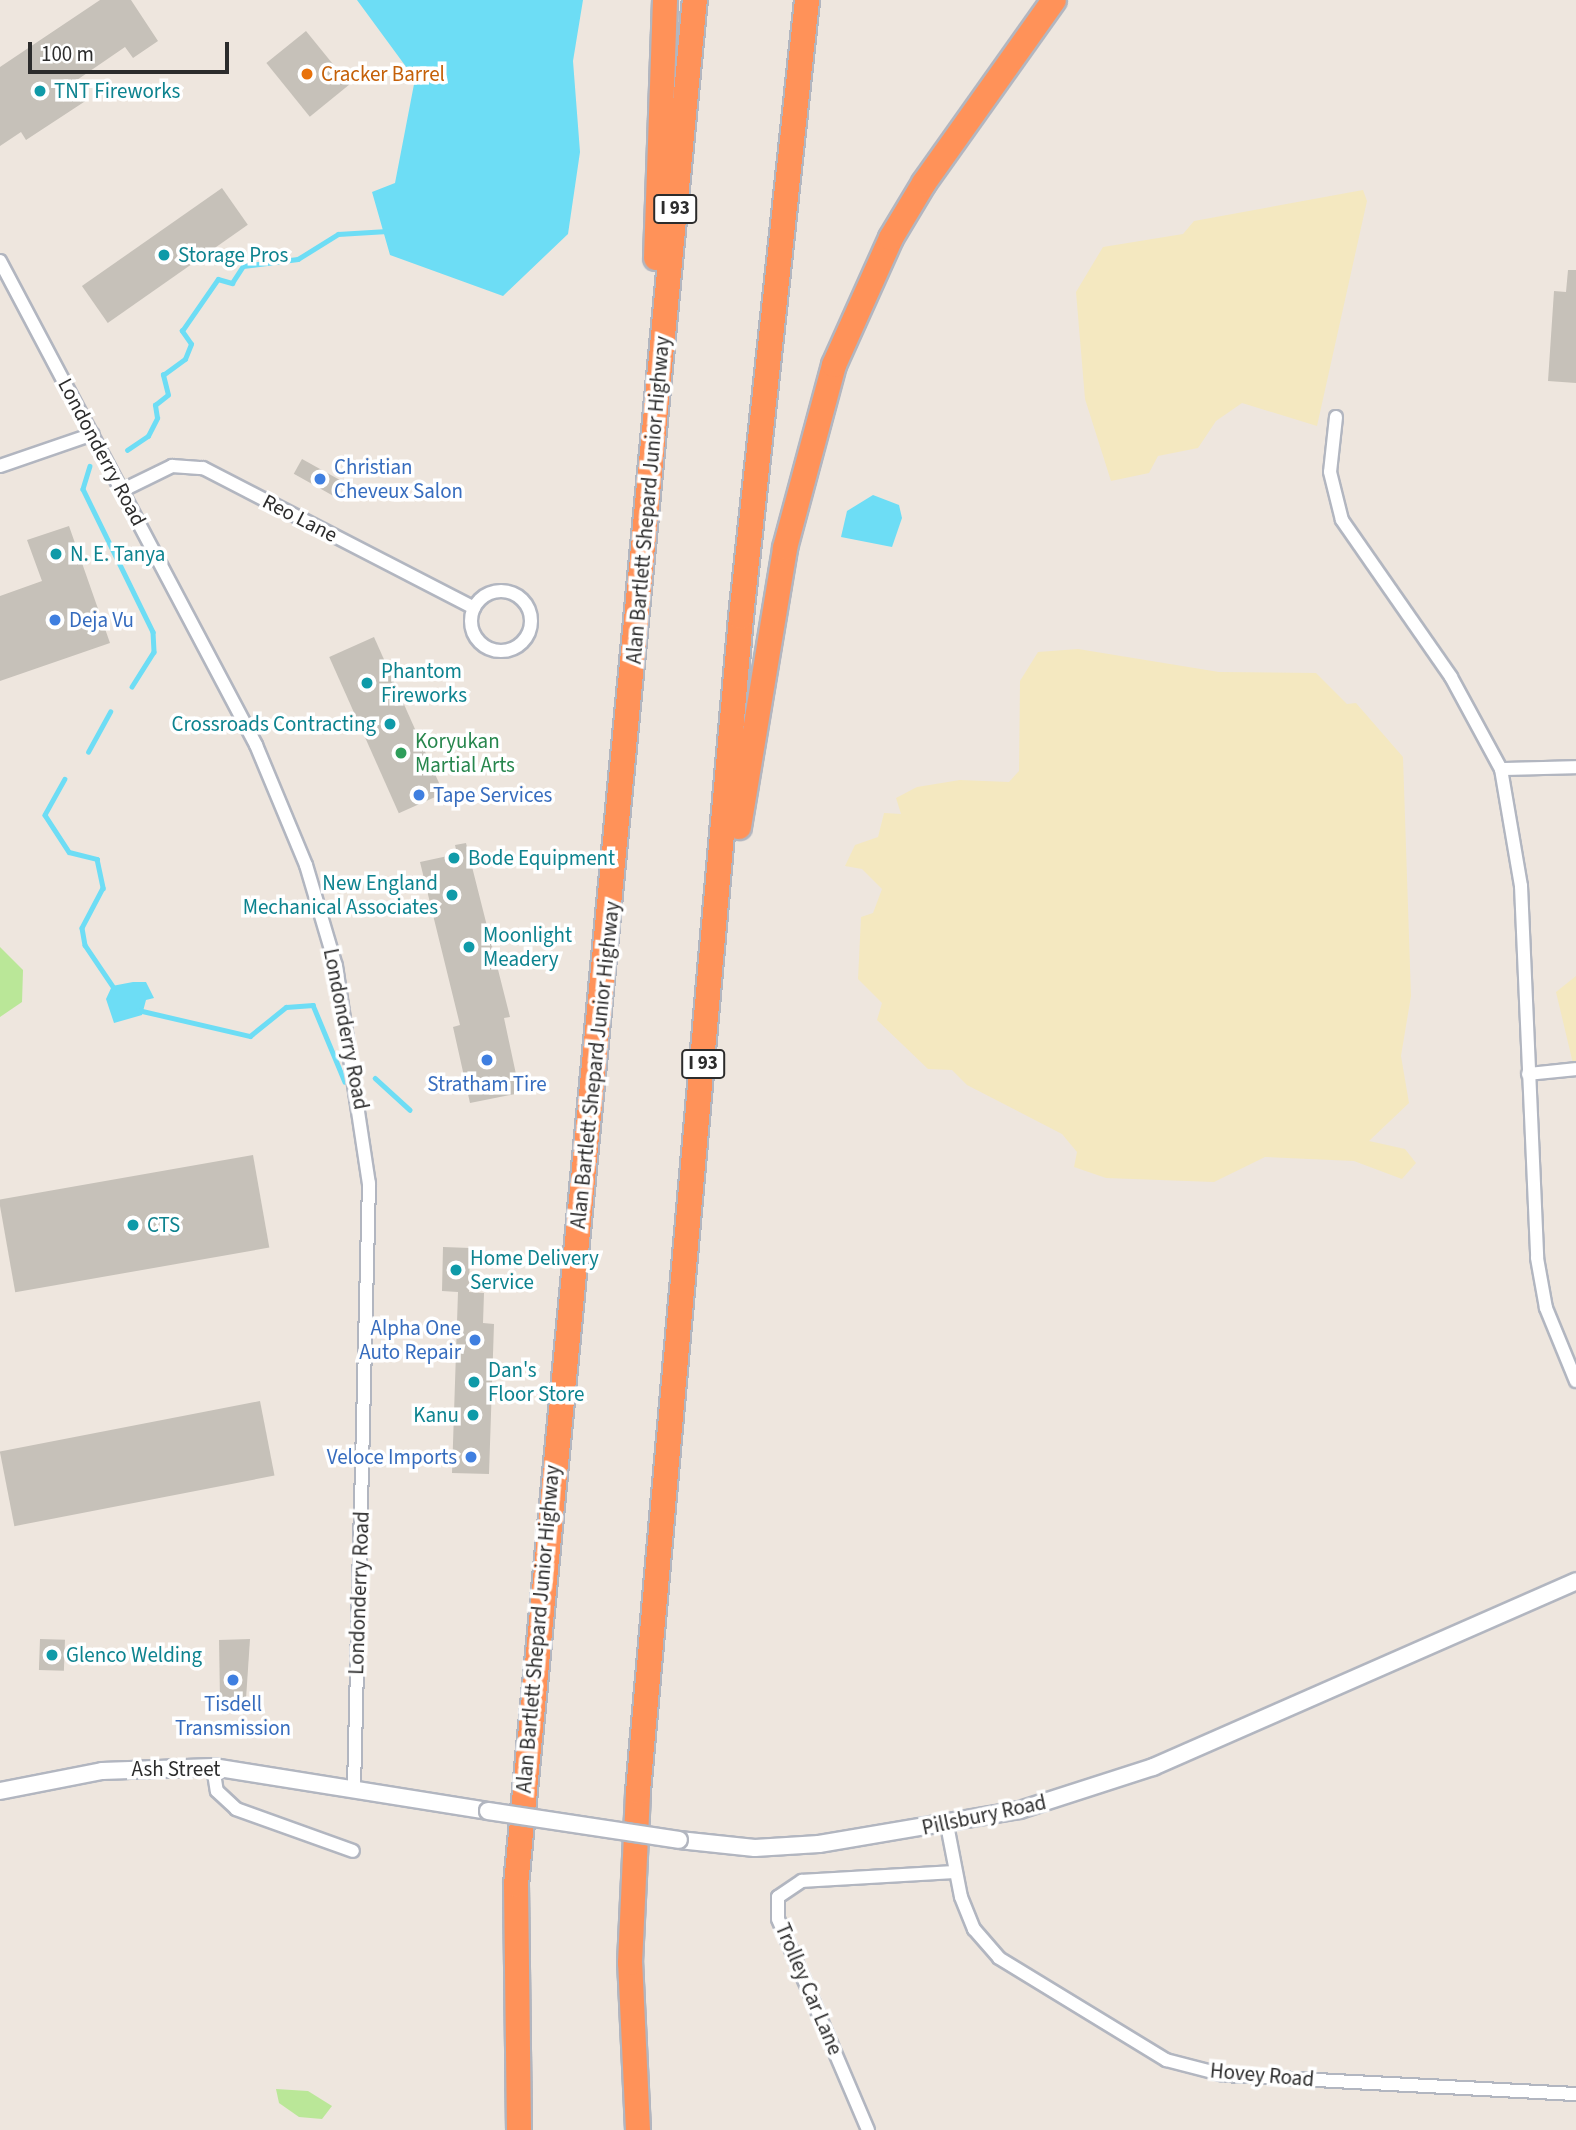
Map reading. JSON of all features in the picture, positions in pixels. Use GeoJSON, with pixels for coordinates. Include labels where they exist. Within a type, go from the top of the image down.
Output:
{"type":"FeatureCollection","features":[{"type":"Feature","properties":{"kind":"highway"},"geometry":{"type":"LineString","coordinates":[[656,418],[657,108],[665,0]]}},
{"type":"Feature","properties":{"kind":"highway","name":"Alan Bartlett Shepard Junior Highway"},"geometry":{"type":"LineString","coordinates":[[519,2130],[516,1885],[695,0]]}},
{"type":"Feature","properties":{"kind":"highway","name":"I 93"},"geometry":{"type":"LineString","coordinates":[[638,2130],[629,1963],[633,1866],[762,397],[807,0]]}},
{"type":"Feature","properties":{"kind":"highway"},"geometry":{"type":"LineString","coordinates":[[710,1001],[785,548],[834,365],[891,238],[924,183],[1054,0]]}},
{"type":"Feature","properties":{"kind":"street","name":"Londonderry Road"},"geometry":{"type":"LineString","coordinates":[[0,261],[93,434],[282,802],[319,905],[350,1027],[367,1151],[370,1255],[354,1788]]}},
{"type":"Feature","properties":{"kind":"street"},"geometry":{"type":"LineString","coordinates":[[1336,417],[1330,472],[1342,520],[1451,677],[1501,769],[1518,848],[1532,1190],[1539,1279],[1576,1381]]}},
{"type":"Feature","properties":{"kind":"street"},"geometry":{"type":"LineString","coordinates":[[0,466],[93,434]]}},
{"type":"Feature","properties":{"kind":"street","name":"Reo Lane"},"geometry":{"type":"LineString","coordinates":[[122,490],[172,466],[203,468],[474,608]]}},
{"type":"Feature","properties":{"kind":"street"},"geometry":{"type":"LineString","coordinates":[[508,592],[530,611],[530,631],[509,651],[490,649],[471,627],[474,608],[488,594],[508,592]]}},
{"type":"Feature","properties":{"kind":"street"},"geometry":{"type":"LineString","coordinates":[[1501,769],[1576,767]]}},
{"type":"Feature","properties":{"kind":"street"},"geometry":{"type":"LineString","coordinates":[[1528,1074],[1576,1069]]}},
{"type":"Feature","properties":{"kind":"street","name":"Pillsbury Road"},"geometry":{"type":"LineString","coordinates":[[354,1788],[679,1840],[788,1847],[947,1825],[1020,1810],[1153,1767],[1576,1581]]}},
{"type":"Feature","properties":{"kind":"street"},"geometry":{"type":"LineString","coordinates":[[213,1767],[217,1791],[236,1809],[353,1852]]}},
{"type":"Feature","properties":{"kind":"street","name":"Ash Street"},"geometry":{"type":"LineString","coordinates":[[0,1791],[102,1770],[213,1767],[354,1788]]}},
{"type":"Feature","properties":{"kind":"street","name":"Hovey Road"},"geometry":{"type":"LineString","coordinates":[[947,1825],[953,1872],[974,1929],[999,1958],[1166,2060],[1236,2076],[1576,2094]]}},
{"type":"Feature","properties":{"kind":"street","name":"Trolley Car Lane"},"geometry":{"type":"LineString","coordinates":[[868,2130],[778,1919],[778,1897],[802,1881],[953,1872]]}},
{"type":"Feature","properties":{"kind":"green space"},"geometry":{"type":"Polygon","coordinates":[[[0,947],[23,970],[22,1002],[0,1017],[0,947]]]}},
{"type":"Feature","properties":{"kind":"green space"},"geometry":{"type":"Polygon","coordinates":[[[276,2089],[308,2091],[332,2106],[322,2119],[299,2117],[279,2103],[276,2089]]]}},
{"type":"Feature","properties":{"kind":"sand"},"geometry":{"type":"Polygon","coordinates":[[[1363,190],[1367,201],[1317,426],[1242,403],[1216,421],[1198,448],[1158,456],[1149,473],[1111,481],[1085,399],[1076,292],[1103,247],[1183,234],[1194,221],[1363,190]]]}},
{"type":"Feature","properties":{"kind":"sand"},"geometry":{"type":"Polygon","coordinates":[[[1078,649],[1219,672],[1316,673],[1347,704],[1356,703],[1403,757],[1411,996],[1401,1056],[1409,1103],[1369,1141],[1405,1149],[1416,1163],[1402,1179],[1354,1161],[1265,1157],[1214,1182],[1106,1178],[1074,1167],[1077,1152],[1062,1134],[967,1085],[952,1070],[928,1069],[877,1020],[882,1003],[858,979],[861,917],[873,913],[882,889],[862,869],[845,866],[855,845],[878,837],[884,813],[901,814],[896,798],[917,787],[960,780],[1009,782],[1019,771],[1020,681],[1038,652],[1078,649]]]}},
{"type":"Feature","properties":{"kind":"sand"},"geometry":{"type":"Polygon","coordinates":[[[1576,976],[1576,1076],[1556,992],[1576,976]]]}},
{"type":"Feature","properties":{"kind":"water"},"geometry":{"type":"Polygon","coordinates":[[[357,0],[583,0],[573,61],[580,152],[568,234],[503,296],[390,255],[372,192],[395,183],[415,79],[357,0]]]}},
{"type":"Feature","properties":{"kind":"water"},"geometry":{"type":"Polygon","coordinates":[[[873,495],[899,505],[902,518],[892,547],[841,537],[847,511],[873,495]]]}},
{"type":"Feature","properties":{"kind":"water"},"geometry":{"type":"Polygon","coordinates":[[[146,982],[154,998],[146,1000],[142,1015],[114,1023],[106,999],[112,986],[146,982]]]}},
{"type":"Feature","properties":{"kind":"building"},"geometry":{"type":"Polygon","coordinates":[[[100,0],[131,0],[158,41],[133,58],[125,47],[74,82],[87,100],[26,140],[21,132],[0,146],[0,67],[100,0]]]}},
{"type":"Feature","properties":{"kind":"building","name":"Cracker Barrel"},"geometry":{"type":"Polygon","coordinates":[[[306,31],[349,85],[310,117],[266,63],[306,31]]]}},
{"type":"Feature","properties":{"kind":"building","name":"Storage Pros"},"geometry":{"type":"Polygon","coordinates":[[[222,188],[248,225],[108,323],[82,286],[222,188]]]}},
{"type":"Feature","properties":{"kind":"building"},"geometry":{"type":"Polygon","coordinates":[[[1568,270],[1576,270],[1576,383],[1548,381],[1554,291],[1566,292],[1568,270]]]}},
{"type":"Feature","properties":{"kind":"building","name":"Christian Cheveux Salon"},"geometry":{"type":"Polygon","coordinates":[[[302,459],[343,482],[335,497],[294,474],[302,459]]]}},
{"type":"Feature","properties":{"kind":"building","name":"Deja Vu"},"geometry":{"type":"Polygon","coordinates":[[[69,526],[110,643],[0,681],[0,596],[42,581],[27,540],[69,526]]]}},
{"type":"Feature","properties":{"kind":"building"},"geometry":{"type":"Polygon","coordinates":[[[374,637],[444,793],[399,813],[329,657],[374,637]]]}},
{"type":"Feature","properties":{"kind":"building"},"geometry":{"type":"Polygon","coordinates":[[[466,843],[510,1017],[504,1018],[520,1093],[470,1103],[453,1027],[460,1025],[420,862],[457,854],[455,845],[466,843]]]}},
{"type":"Feature","properties":{"kind":"building","name":"CTS"},"geometry":{"type":"Polygon","coordinates":[[[253,1155],[269,1248],[15,1292],[0,1200],[253,1155]]]}},
{"type":"Feature","properties":{"kind":"building"},"geometry":{"type":"Polygon","coordinates":[[[443,1247],[470,1248],[469,1292],[484,1293],[483,1323],[494,1324],[489,1474],[452,1473],[458,1292],[442,1291],[443,1247]]]}},
{"type":"Feature","properties":{"kind":"building"},"geometry":{"type":"Polygon","coordinates":[[[260,1401],[275,1476],[14,1526],[0,1452],[260,1401]]]}},
{"type":"Feature","properties":{"kind":"building","name":"Glenco Welding"},"geometry":{"type":"Polygon","coordinates":[[[40,1639],[65,1640],[64,1671],[39,1670],[40,1639]]]}},
{"type":"Feature","properties":{"kind":"building","name":"Tisdell Transmission"},"geometry":{"type":"Polygon","coordinates":[[[250,1639],[246,1699],[220,1699],[219,1640],[250,1639]]]}},
{"type":"Feature","properties":{"kind":"waterway"},"geometry":{"type":"LineString","coordinates":[[127,450],[148,436],[157,418],[155,405],[168,395],[163,375],[185,359],[191,344],[182,331],[218,279],[232,283],[243,266],[298,259],[338,234],[387,231]]}},
{"type":"Feature","properties":{"kind":"waterway"},"geometry":{"type":"LineString","coordinates":[[90,466],[83,489],[153,632],[154,652],[132,687]]}},
{"type":"Feature","properties":{"kind":"waterway"},"geometry":{"type":"LineString","coordinates":[[88,752],[110,712]]}},
{"type":"Feature","properties":{"kind":"waterway"},"geometry":{"type":"LineString","coordinates":[[65,779],[45,815],[69,852],[97,859],[103,888],[82,928],[85,945],[114,988]]}},
{"type":"Feature","properties":{"kind":"waterway"},"geometry":{"type":"LineString","coordinates":[[138,1010],[250,1036],[286,1007],[313,1005],[345,1082]]}},
{"type":"Feature","properties":{"kind":"waterway"},"geometry":{"type":"LineString","coordinates":[[375,1078],[410,1110]]}},
{"type":"Feature","properties":{"kind":"place","name":"Cracker Barrel"},"geometry":{"type":"Point","coordinates":[307,74]}},
{"type":"Feature","properties":{"kind":"place","name":"TNT Fireworks"},"geometry":{"type":"Point","coordinates":[40,91]}},
{"type":"Feature","properties":{"kind":"place","name":"Storage Pros"},"geometry":{"type":"Point","coordinates":[164,255]}},
{"type":"Feature","properties":{"kind":"place","name":"Christian Cheveux Salon"},"geometry":{"type":"Point","coordinates":[320,479]}},
{"type":"Feature","properties":{"kind":"place","name":"N. E. Tanya"},"geometry":{"type":"Point","coordinates":[56,554]}},
{"type":"Feature","properties":{"kind":"place","name":"Deja Vu"},"geometry":{"type":"Point","coordinates":[55,620]}},
{"type":"Feature","properties":{"kind":"place","name":"Phantom Fireworks"},"geometry":{"type":"Point","coordinates":[367,683]}},
{"type":"Feature","properties":{"kind":"place","name":"Crossroads Contracting"},"geometry":{"type":"Point","coordinates":[390,724]}},
{"type":"Feature","properties":{"kind":"place","name":"Koryukan Martial Arts"},"geometry":{"type":"Point","coordinates":[401,753]}},
{"type":"Feature","properties":{"kind":"place","name":"Tape Services"},"geometry":{"type":"Point","coordinates":[419,795]}},
{"type":"Feature","properties":{"kind":"place","name":"Bode Equipment"},"geometry":{"type":"Point","coordinates":[454,858]}},
{"type":"Feature","properties":{"kind":"place","name":"New England Mechanical Associates"},"geometry":{"type":"Point","coordinates":[452,895]}},
{"type":"Feature","properties":{"kind":"place","name":"Moonlight Meadery"},"geometry":{"type":"Point","coordinates":[469,947]}},
{"type":"Feature","properties":{"kind":"place","name":"Stratham Tire"},"geometry":{"type":"Point","coordinates":[487,1060]}},
{"type":"Feature","properties":{"kind":"place","name":"CTS"},"geometry":{"type":"Point","coordinates":[133,1225]}},
{"type":"Feature","properties":{"kind":"place","name":"Home Delivery Service"},"geometry":{"type":"Point","coordinates":[456,1270]}},
{"type":"Feature","properties":{"kind":"place","name":"Alpha One Auto Repair"},"geometry":{"type":"Point","coordinates":[475,1340]}},
{"type":"Feature","properties":{"kind":"place","name":"Dan's Floor Store"},"geometry":{"type":"Point","coordinates":[474,1382]}},
{"type":"Feature","properties":{"kind":"place","name":"Kanu"},"geometry":{"type":"Point","coordinates":[473,1415]}},
{"type":"Feature","properties":{"kind":"place","name":"Veloce Imports"},"geometry":{"type":"Point","coordinates":[471,1457]}},
{"type":"Feature","properties":{"kind":"place","name":"Glenco Welding"},"geometry":{"type":"Point","coordinates":[52,1655]}},
{"type":"Feature","properties":{"kind":"place","name":"Tisdell Transmission"},"geometry":{"type":"Point","coordinates":[233,1680]}}]}
